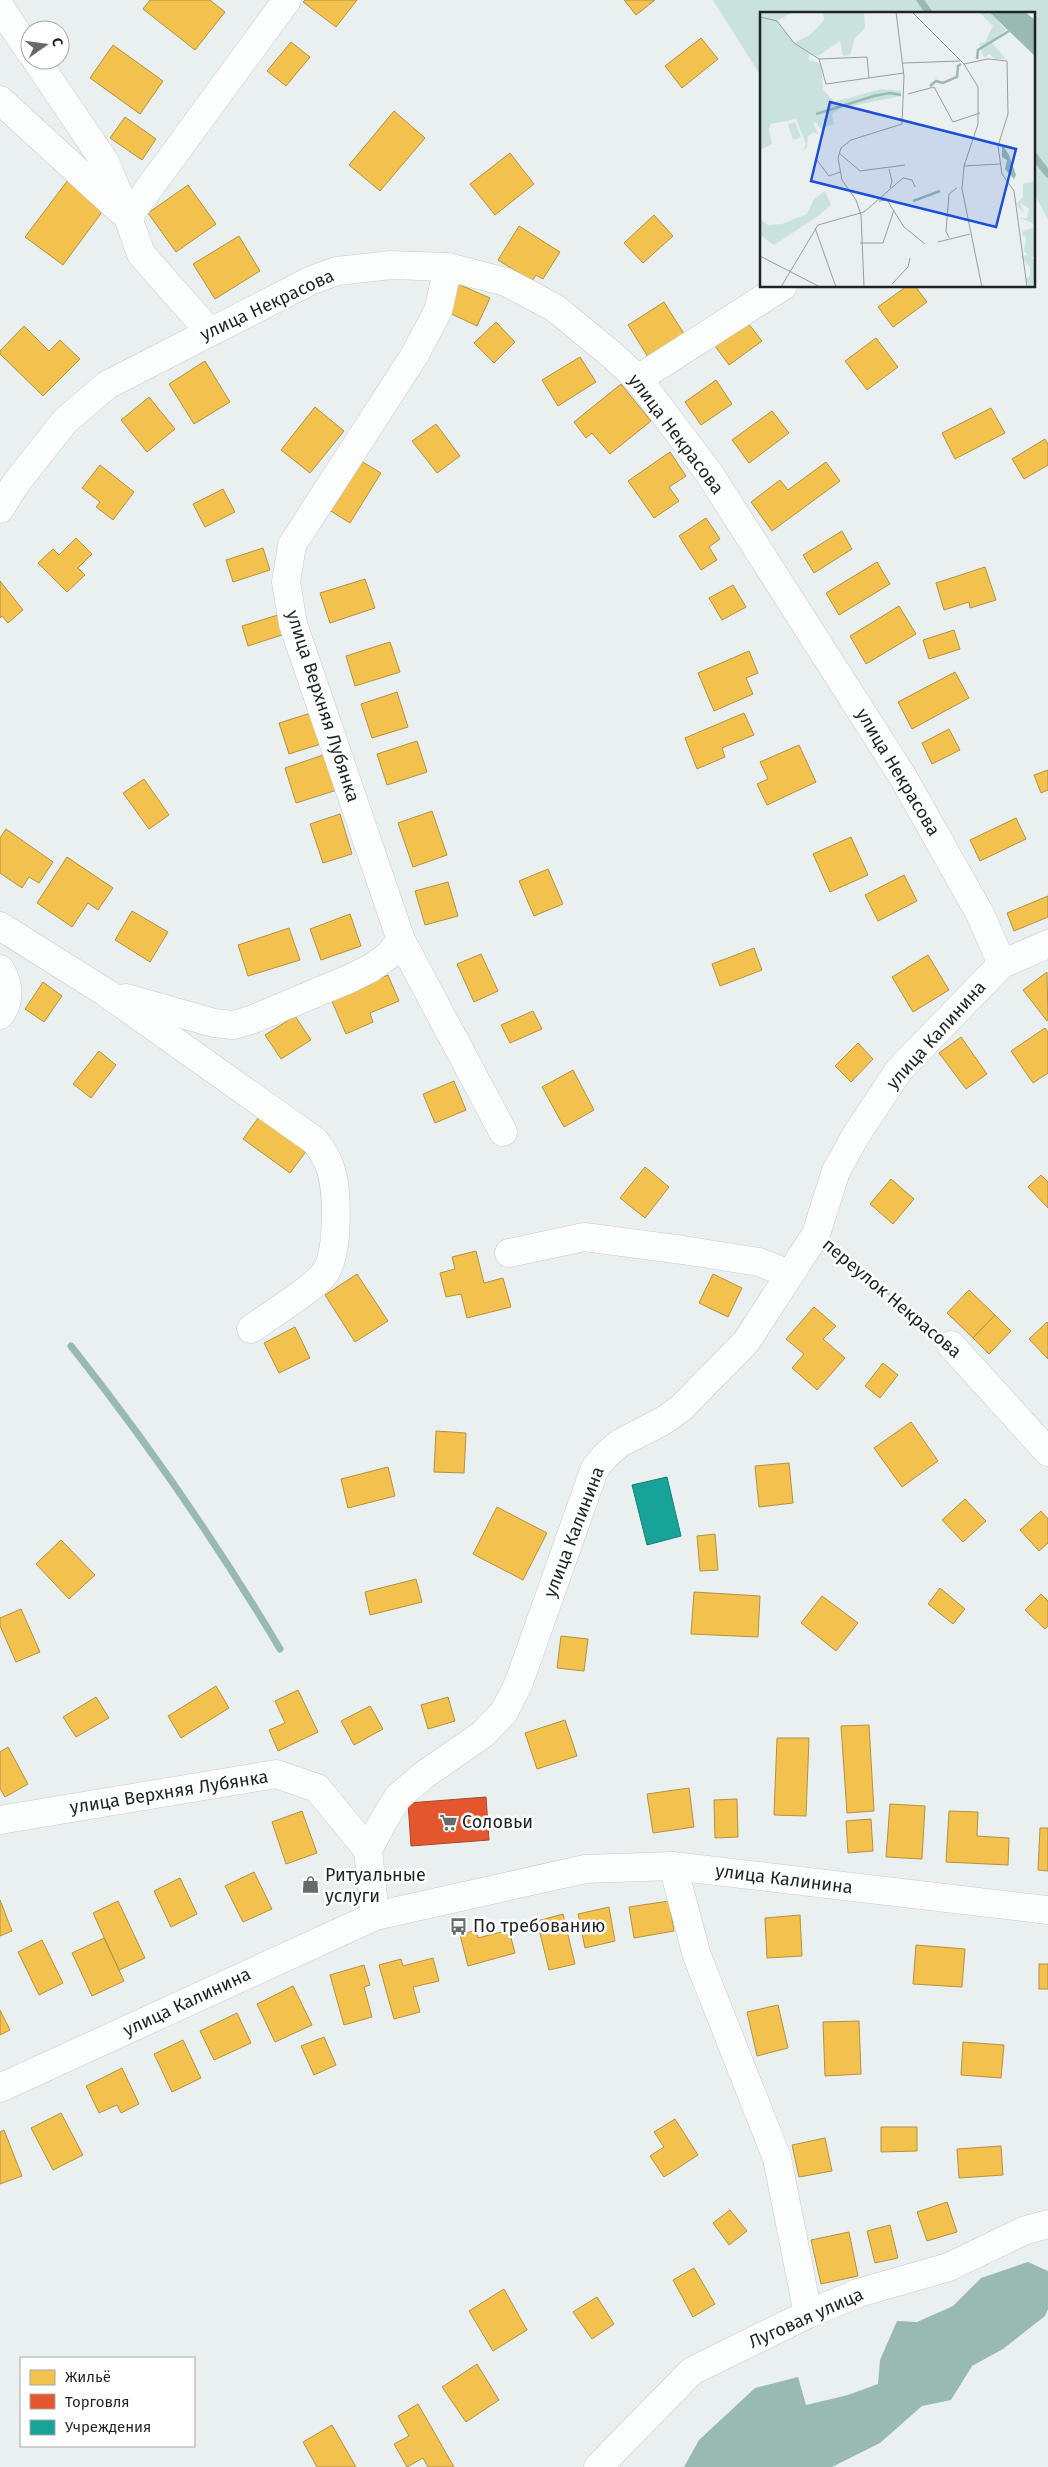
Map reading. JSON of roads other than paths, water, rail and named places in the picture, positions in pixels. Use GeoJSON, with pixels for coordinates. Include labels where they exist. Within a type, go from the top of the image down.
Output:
{"type":"FeatureCollection","features":[{"type":"Feature","properties":{"kind":"street"},"geometry":{"type":"LineString","coordinates":[[128,217],[287,0]]}},
{"type":"Feature","properties":{"kind":"street"},"geometry":{"type":"LineString","coordinates":[[0,7],[20,37]]}},
{"type":"Feature","properties":{"kind":"street"},"geometry":{"type":"LineString","coordinates":[[43,70],[105,162],[141,254],[209,331]]}},
{"type":"Feature","properties":{"kind":"street"},"geometry":{"type":"LineString","coordinates":[[0,100],[128,217]]}},
{"type":"Feature","properties":{"kind":"street","name":"улица Некрасова"},"geometry":{"type":"LineString","coordinates":[[0,509],[16,483],[65,421],[107,385],[209,331],[312,280],[337,272],[391,265],[448,267],[506,282],[555,308],[612,355],[638,380],[709,474],[903,777],[980,914],[1002,964]]}},
{"type":"Feature","properties":{"kind":"street","name":"улица Верхняя Лубянка"},"geometry":{"type":"LineString","coordinates":[[448,267],[438,311],[414,356],[292,545],[286,582],[293,624],[401,940],[503,1132]]}},
{"type":"Feature","properties":{"kind":"street"},"geometry":{"type":"LineString","coordinates":[[638,380],[780,288]]}},
{"type":"Feature","properties":{"kind":"street"},"geometry":{"type":"LineString","coordinates":[[0,926],[105,992],[314,1141],[324,1152],[334,1183],[332,1257],[325,1273],[251,1329]]}},
{"type":"Feature","properties":{"kind":"street"},"geometry":{"type":"LineString","coordinates":[[105,992],[214,1023],[233,1025],[251,1020],[349,979],[383,959],[401,940]]}},
{"type":"Feature","properties":{"kind":"street"},"geometry":{"type":"LineString","coordinates":[[1002,964],[1048,944]]}},
{"type":"Feature","properties":{"kind":"street","name":"улица Калинина"},"geometry":{"type":"LineString","coordinates":[[368,1850],[398,1797],[424,1775],[483,1734],[504,1712],[518,1685],[595,1468],[604,1456],[620,1443],[663,1422],[681,1408],[746,1342],[816,1234],[836,1171],[856,1135],[900,1070],[1002,964]]}},
{"type":"Feature","properties":{"kind":"street"},"geometry":{"type":"LineString","coordinates":[[0,969],[8,991],[8,1001],[0,1015]]}},
{"type":"Feature","properties":{"kind":"street"},"geometry":{"type":"LineString","coordinates":[[509,1253],[584,1238],[759,1262],[789,1274]]}},
{"type":"Feature","properties":{"kind":"street","name":"переулок Некрасова"},"geometry":{"type":"LineString","coordinates":[[951,1345],[1048,1452]]}},
{"type":"Feature","properties":{"kind":"street","name":"улица Верхняя Лубянка"},"geometry":{"type":"LineString","coordinates":[[0,1820],[276,1774],[317,1788],[368,1850]]}},
{"type":"Feature","properties":{"kind":"street"},"geometry":{"type":"LineString","coordinates":[[368,1850],[375,1916]]}},
{"type":"Feature","properties":{"kind":"street"},"geometry":{"type":"LineString","coordinates":[[673,1866],[697,1956],[777,2158],[808,2314]]}},
{"type":"Feature","properties":{"kind":"street","name":"улица Калинина"},"geometry":{"type":"LineString","coordinates":[[0,2088],[375,1916],[585,1868],[673,1866],[1048,1910]]}},
{"type":"Feature","properties":{"kind":"street","name":"Луговая улица"},"geometry":{"type":"LineString","coordinates":[[598,2467],[692,2371],[808,2314],[858,2293],[949,2267],[1023,2232],[1048,2224]]}},
{"type":"Feature","properties":{"kind":"waterway"},"geometry":{"type":"LineString","coordinates":[[920,0],[929,12]]}},
{"type":"Feature","properties":{"kind":"waterway"},"geometry":{"type":"LineString","coordinates":[[1036,159],[1048,174]]}},
{"type":"Feature","properties":{"kind":"waterway"},"geometry":{"type":"LineString","coordinates":[[71,1346],[154,1456],[231,1570],[280,1649]]}},
{"type":"Feature","properties":{"kind":"place","name":"Соловьи"},"geometry":{"type":"Point","coordinates":[448,1822]}},
{"type":"Feature","properties":{"kind":"place","name":"Ритуальные услуги"},"geometry":{"type":"Point","coordinates":[311,1885]}},
{"type":"Feature","properties":{"kind":"place","name":"По требованию"},"geometry":{"type":"Point","coordinates":[459,1926]}}]}
